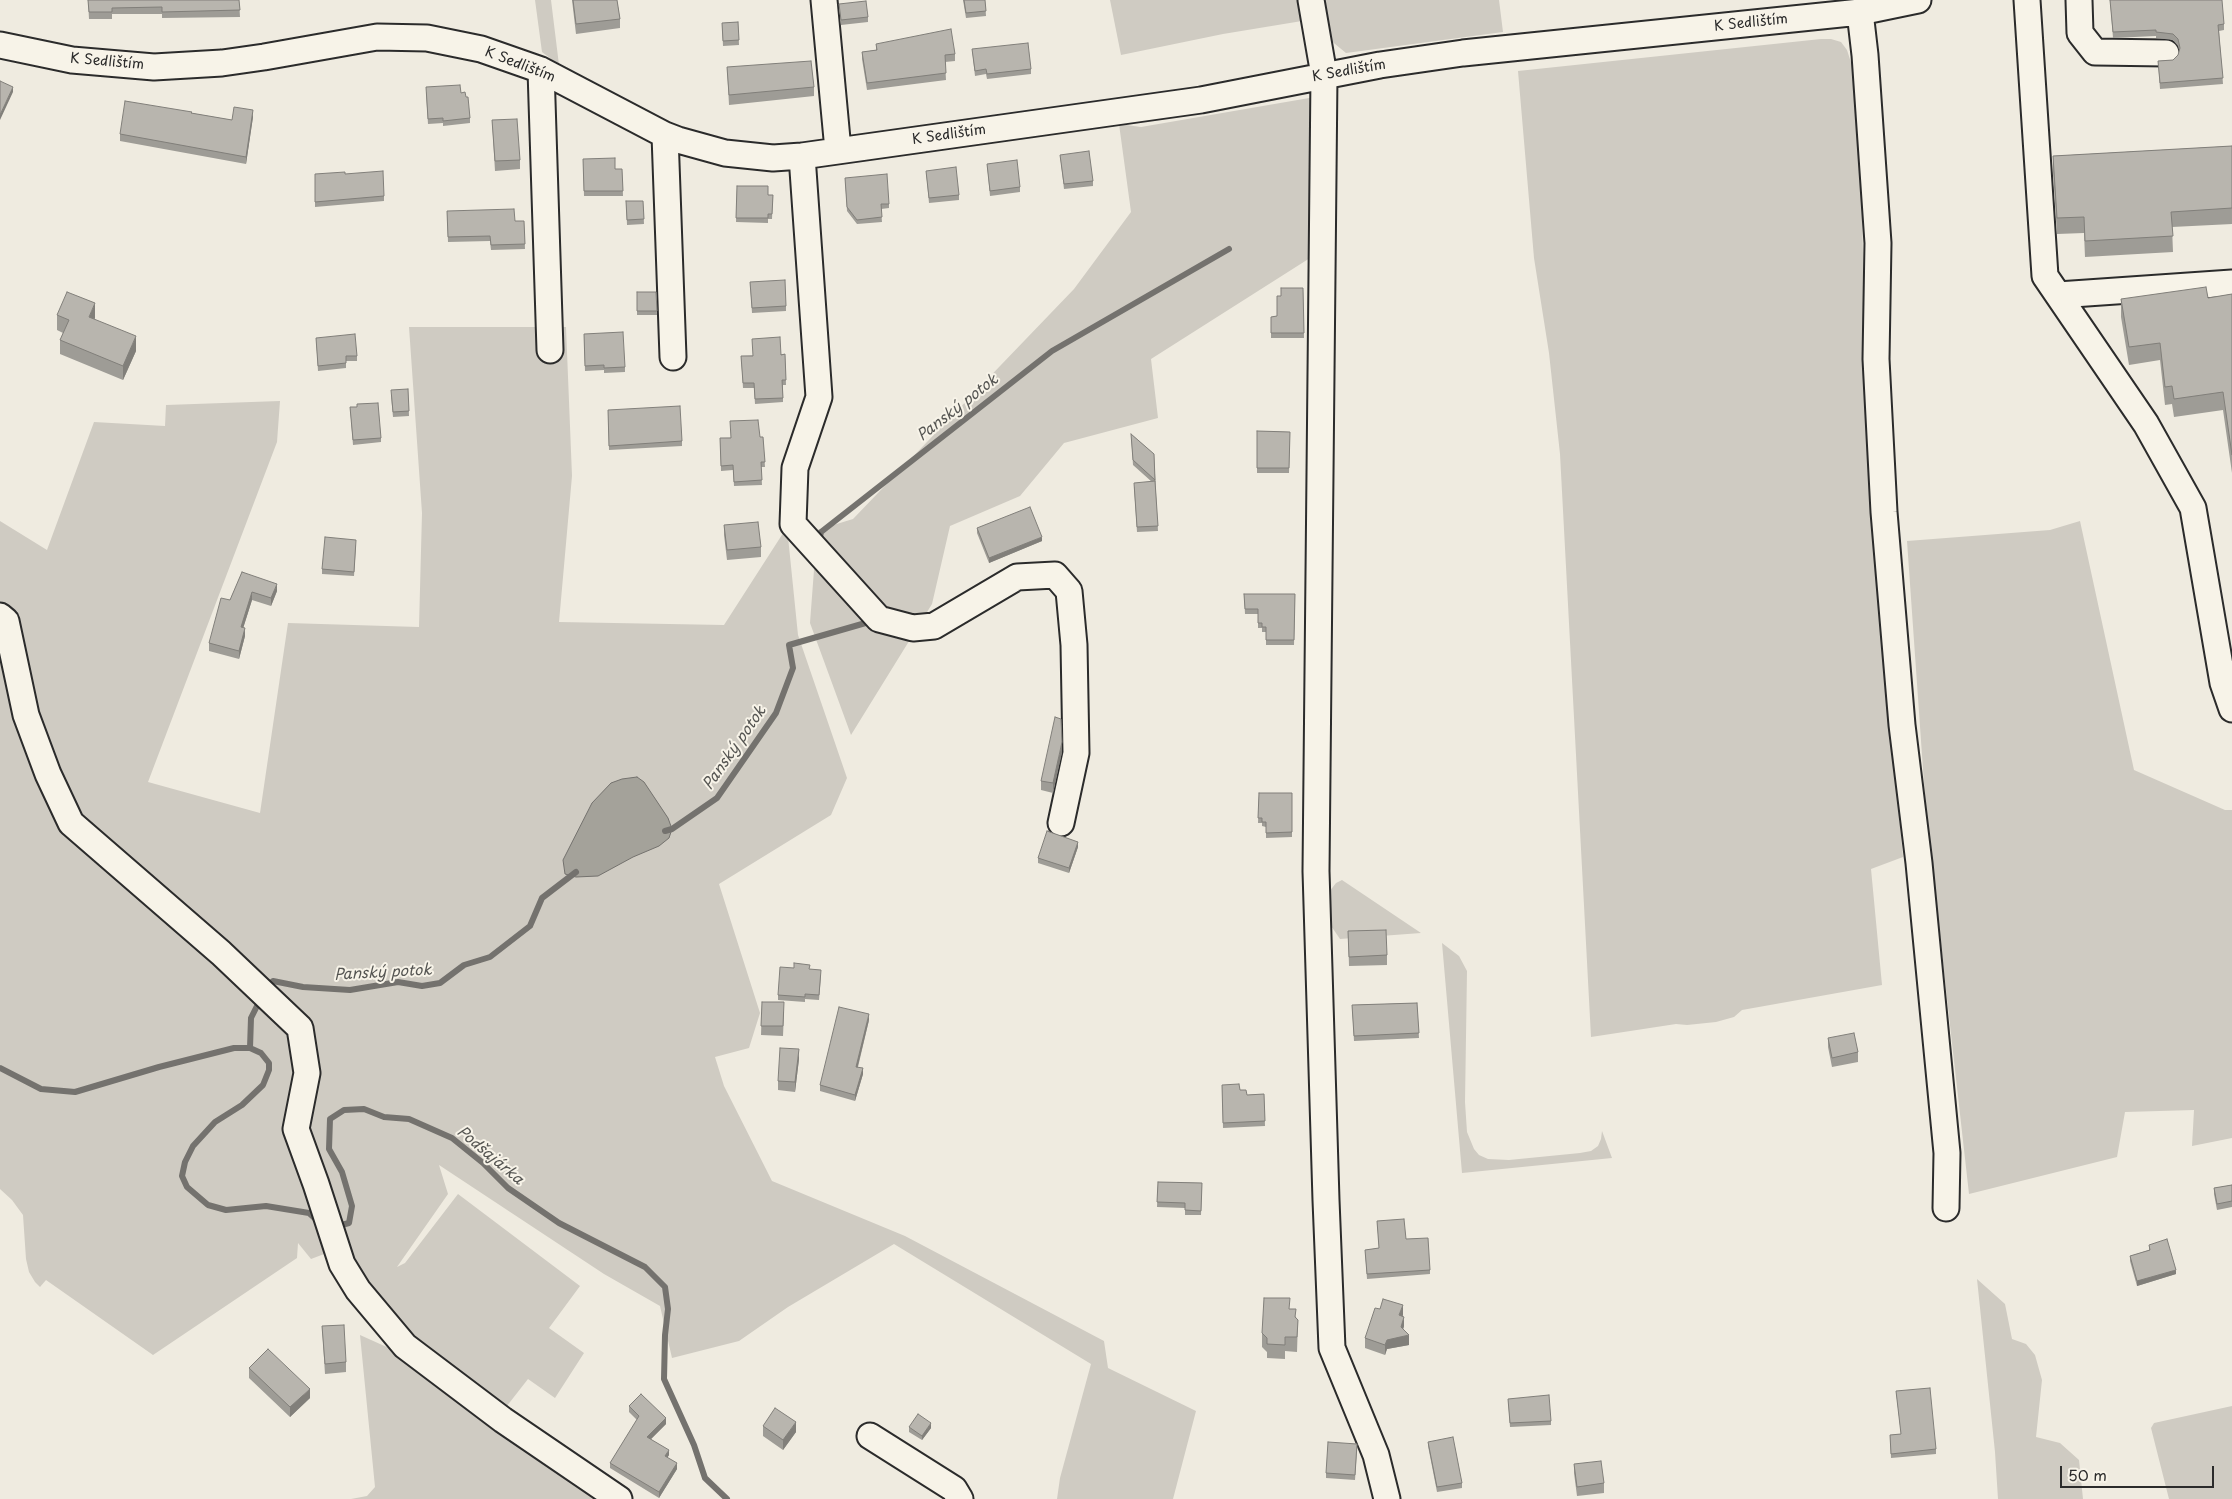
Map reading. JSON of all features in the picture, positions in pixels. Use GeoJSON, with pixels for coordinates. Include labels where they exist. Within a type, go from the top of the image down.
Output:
{"type":"FeatureCollection","features":[{"type":"Feature","properties":{"kind":"street"},"geometry":{"type":"LineString","coordinates":[[824,0],[838,150]]}},
{"type":"Feature","properties":{"kind":"street"},"geometry":{"type":"LineString","coordinates":[[1311,0],[1324,75],[1316,871],[1332,1348],[1376,1455],[1387,1499]]}},
{"type":"Feature","properties":{"kind":"street","name":"K Sedlištím"},"geometry":{"type":"LineString","coordinates":[[0,45],[72,60],[162,66],[264,57],[377,37],[408,36],[427,38],[460,44],[541,70],[665,135],[705,148],[738,155],[773,158],[802,156],[1202,100],[1324,75],[1463,53],[1860,12],[1918,0]]}},
{"type":"Feature","properties":{"kind":"street"},"geometry":{"type":"LineString","coordinates":[[2027,0],[2045,276],[2146,424],[2193,508],[2223,683],[2232,710]]}},
{"type":"Feature","properties":{"kind":"street"},"geometry":{"type":"LineString","coordinates":[[2079,0],[2080,33],[2095,52],[2166,53]]}},
{"type":"Feature","properties":{"kind":"street"},"geometry":{"type":"LineString","coordinates":[[1860,12],[1865,54],[1878,243],[1876,359],[1884,512],[1902,725],[1919,863],[1947,1153],[1946,1208]]}},
{"type":"Feature","properties":{"kind":"street"},"geometry":{"type":"LineString","coordinates":[[541,70],[550,350]]}},
{"type":"Feature","properties":{"kind":"street"},"geometry":{"type":"LineString","coordinates":[[665,135],[672,358]]}},
{"type":"Feature","properties":{"kind":"street"},"geometry":{"type":"LineString","coordinates":[[802,156],[819,397],[795,468],[793,524],[879,619],[912,628],[934,626],[1017,577],[1054,575],[1069,591],[1074,645],[1076,753],[1061,823]]}},
{"type":"Feature","properties":{"kind":"street"},"geometry":{"type":"LineString","coordinates":[[2058,296],[2232,283]]}},
{"type":"Feature","properties":{"kind":"street"},"geometry":{"type":"LineString","coordinates":[[0,616],[6,621],[26,715],[48,774],[70,823],[221,954],[300,1028],[307,1073],[296,1130],[342,1264],[358,1290],[405,1346],[503,1420],[619,1499]]}},
{"type":"Feature","properties":{"kind":"street"},"geometry":{"type":"LineString","coordinates":[[870,1436],[954,1489],[960,1499]]}},
{"type":"Feature","properties":{"kind":"shaded area"},"geometry":{"type":"Polygon","coordinates":[[[535,0],[551,0],[559,65],[542,52],[535,0]]]}},
{"type":"Feature","properties":{"kind":"shaded area"},"geometry":{"type":"Polygon","coordinates":[[[1110,0],[1304,0],[1308,20],[1223,34],[1121,55],[1110,0]]]}},
{"type":"Feature","properties":{"kind":"shaded area"},"geometry":{"type":"Polygon","coordinates":[[[1322,0],[1499,0],[1503,32],[1346,53],[1329,39],[1322,0]]]}},
{"type":"Feature","properties":{"kind":"shaded area"},"geometry":{"type":"Polygon","coordinates":[[[1821,39],[1841,42],[1847,50],[1853,69],[1861,181],[1867,397],[1891,729],[1903,857],[1871,869],[1882,985],[1742,1010],[1734,1017],[1716,1022],[1687,1025],[1676,1024],[1591,1037],[1560,454],[1549,353],[1534,258],[1518,71],[1821,39]]]}},
{"type":"Feature","properties":{"kind":"shaded area"},"geometry":{"type":"Polygon","coordinates":[[[1315,97],[1310,258],[1151,359],[1158,418],[1064,443],[1020,496],[950,526],[932,604],[851,735],[810,623],[817,530],[853,519],[1074,289],[1131,212],[1119,124],[1141,127],[1315,97]]]}},
{"type":"Feature","properties":{"kind":"shaded area"},"geometry":{"type":"Polygon","coordinates":[[[409,327],[566,327],[572,476],[559,622],[724,625],[787,527],[798,635],[847,778],[831,815],[719,884],[760,1013],[749,1048],[715,1057],[724,1086],[772,1181],[905,1236],[1104,1341],[1108,1368],[1196,1411],[1173,1499],[1057,1499],[1060,1478],[1091,1364],[894,1244],[788,1307],[739,1341],[672,1358],[660,1306],[604,1274],[439,1165],[448,1194],[397,1267],[405,1263],[458,1194],[580,1286],[549,1328],[584,1353],[555,1398],[528,1379],[503,1411],[419,1349],[373,1296],[349,1250],[332,1251],[311,1259],[298,1243],[297,1258],[153,1355],[46,1280],[40,1287],[35,1282],[29,1272],[26,1259],[23,1215],[12,1200],[0,1189],[0,521],[47,550],[94,422],[165,426],[166,405],[280,401],[277,442],[148,782],[260,813],[288,623],[419,627],[422,513],[409,327]]]}},
{"type":"Feature","properties":{"kind":"shaded area"},"geometry":{"type":"Polygon","coordinates":[[[2080,521],[2134,770],[2225,810],[2232,810],[2232,1138],[2192,1146],[2194,1110],[2125,1112],[2117,1157],[1969,1194],[1926,812],[1907,541],[2050,530],[2080,521]]]}},
{"type":"Feature","properties":{"kind":"shaded area"},"geometry":{"type":"Polygon","coordinates":[[[637,777],[644,782],[668,818],[672,829],[669,838],[659,846],[633,857],[598,876],[576,877],[565,874],[563,860],[592,803],[611,783],[637,777]]]}},
{"type":"Feature","properties":{"kind":"shaded area"},"geometry":{"type":"Polygon","coordinates":[[[1342,880],[1421,933],[1340,939],[1325,917],[1326,896],[1336,883],[1342,880]]]}},
{"type":"Feature","properties":{"kind":"shaded area"},"geometry":{"type":"Polygon","coordinates":[[[1442,943],[1459,956],[1467,971],[1465,1102],[1467,1132],[1474,1149],[1479,1155],[1488,1159],[1509,1160],[1580,1153],[1591,1151],[1598,1146],[1602,1131],[1612,1158],[1462,1173],[1442,943]]]}},
{"type":"Feature","properties":{"kind":"shaded area"},"geometry":{"type":"Polygon","coordinates":[[[1977,1279],[2005,1304],[2012,1339],[2026,1344],[2035,1355],[2042,1380],[2036,1437],[2060,1443],[2079,1460],[2083,1499],[1998,1499],[1977,1279]]]}},
{"type":"Feature","properties":{"kind":"shaded area"},"geometry":{"type":"Polygon","coordinates":[[[360,1335],[400,1353],[607,1499],[351,1499],[367,1496],[375,1487],[360,1335]]]}},
{"type":"Feature","properties":{"kind":"shaded area"},"geometry":{"type":"Polygon","coordinates":[[[2232,1406],[2232,1499],[2169,1499],[2151,1428],[2154,1423],[2232,1406]]]}},
{"type":"Feature","properties":{"kind":"building"},"geometry":{"type":"Polygon","coordinates":[[[88,0],[239,0],[240,10],[162,12],[162,7],[112,8],[112,12],[89,12],[88,0]]]}},
{"type":"Feature","properties":{"kind":"building"},"geometry":{"type":"Polygon","coordinates":[[[573,0],[617,0],[620,19],[576,24],[573,0]]]}},
{"type":"Feature","properties":{"kind":"building"},"geometry":{"type":"Polygon","coordinates":[[[964,0],[985,0],[986,11],[966,13],[964,0]]]}},
{"type":"Feature","properties":{"kind":"building"},"geometry":{"type":"Polygon","coordinates":[[[2110,0],[2222,0],[2224,24],[2218,25],[2223,78],[2160,83],[2158,61],[2173,60],[2178,55],[2180,48],[2178,39],[2173,34],[2156,32],[2156,30],[2113,32],[2110,0]]]}},
{"type":"Feature","properties":{"kind":"building"},"geometry":{"type":"Polygon","coordinates":[[[866,1],[868,17],[841,20],[839,4],[866,1]]]}},
{"type":"Feature","properties":{"kind":"building"},"geometry":{"type":"Polygon","coordinates":[[[738,22],[739,40],[723,41],[722,23],[738,22]]]}},
{"type":"Feature","properties":{"kind":"building"},"geometry":{"type":"Polygon","coordinates":[[[951,29],[955,54],[945,55],[946,73],[867,83],[862,52],[877,50],[876,44],[951,29]]]}},
{"type":"Feature","properties":{"kind":"building"},"geometry":{"type":"Polygon","coordinates":[[[1028,43],[1031,69],[987,74],[986,69],[975,71],[972,49],[1028,43]]]}},
{"type":"Feature","properties":{"kind":"building"},"geometry":{"type":"Polygon","coordinates":[[[811,61],[814,87],[729,95],[727,67],[811,61]]]}},
{"type":"Feature","properties":{"kind":"building"},"geometry":{"type":"Polygon","coordinates":[[[0,81],[13,87],[0,115],[0,81]]]}},
{"type":"Feature","properties":{"kind":"building"},"geometry":{"type":"Polygon","coordinates":[[[460,85],[461,93],[465,92],[466,97],[468,97],[470,118],[443,121],[443,118],[428,119],[426,87],[460,85]]]}},
{"type":"Feature","properties":{"kind":"building"},"geometry":{"type":"Polygon","coordinates":[[[125,101],[232,120],[234,107],[253,110],[246,157],[120,134],[125,101]]]}},
{"type":"Feature","properties":{"kind":"building"},"geometry":{"type":"Polygon","coordinates":[[[517,119],[520,160],[495,161],[492,120],[517,119]]]}},
{"type":"Feature","properties":{"kind":"building"},"geometry":{"type":"Polygon","coordinates":[[[2232,146],[2232,208],[2171,212],[2173,236],[2085,241],[2084,217],[2057,218],[2053,156],[2232,146]]]}},
{"type":"Feature","properties":{"kind":"building"},"geometry":{"type":"Polygon","coordinates":[[[1089,151],[1093,181],[1064,184],[1060,155],[1089,151]]]}},
{"type":"Feature","properties":{"kind":"building"},"geometry":{"type":"Polygon","coordinates":[[[615,158],[615,169],[622,169],[623,191],[584,191],[583,159],[615,158]]]}},
{"type":"Feature","properties":{"kind":"building"},"geometry":{"type":"Polygon","coordinates":[[[1017,160],[1020,187],[990,191],[987,164],[1017,160]]]}},
{"type":"Feature","properties":{"kind":"building"},"geometry":{"type":"Polygon","coordinates":[[[956,167],[959,195],[929,198],[926,171],[956,167]]]}},
{"type":"Feature","properties":{"kind":"building"},"geometry":{"type":"Polygon","coordinates":[[[383,171],[384,196],[315,202],[315,174],[383,171]]]}},
{"type":"Feature","properties":{"kind":"building"},"geometry":{"type":"Polygon","coordinates":[[[887,174],[889,204],[881,204],[882,217],[857,220],[847,207],[845,178],[887,174]]]}},
{"type":"Feature","properties":{"kind":"building"},"geometry":{"type":"Polygon","coordinates":[[[737,186],[768,186],[768,195],[773,195],[772,214],[768,214],[768,218],[736,218],[737,186]]]}},
{"type":"Feature","properties":{"kind":"building"},"geometry":{"type":"Polygon","coordinates":[[[626,201],[643,201],[644,219],[627,220],[626,201]]]}},
{"type":"Feature","properties":{"kind":"building"},"geometry":{"type":"Polygon","coordinates":[[[514,209],[515,221],[524,221],[525,244],[491,245],[490,236],[448,237],[447,211],[514,209]]]}},
{"type":"Feature","properties":{"kind":"building"},"geometry":{"type":"Polygon","coordinates":[[[785,280],[786,306],[752,308],[750,282],[785,280]]]}},
{"type":"Feature","properties":{"kind":"building"},"geometry":{"type":"Polygon","coordinates":[[[2206,287],[2208,298],[2232,294],[2232,455],[2223,392],[2174,399],[2172,386],[2165,387],[2160,343],[2129,347],[2121,299],[2206,287]]]}},
{"type":"Feature","properties":{"kind":"building"},"geometry":{"type":"Polygon","coordinates":[[[1281,288],[1303,288],[1304,333],[1271,333],[1271,317],[1277,316],[1277,296],[1281,296],[1281,288]]]}},
{"type":"Feature","properties":{"kind":"building"},"geometry":{"type":"Polygon","coordinates":[[[67,292],[95,303],[89,317],[136,336],[123,366],[60,340],[69,320],[57,315],[67,292]]]}},
{"type":"Feature","properties":{"kind":"building"},"geometry":{"type":"Polygon","coordinates":[[[637,292],[656,292],[657,311],[637,311],[637,292]]]}},
{"type":"Feature","properties":{"kind":"building"},"geometry":{"type":"Polygon","coordinates":[[[623,332],[625,367],[604,368],[604,365],[585,366],[584,334],[623,332]]]}},
{"type":"Feature","properties":{"kind":"building"},"geometry":{"type":"Polygon","coordinates":[[[355,334],[357,356],[346,356],[346,363],[318,366],[316,338],[355,334]]]}},
{"type":"Feature","properties":{"kind":"building"},"geometry":{"type":"Polygon","coordinates":[[[780,337],[781,355],[785,354],[786,380],[782,380],[783,398],[755,399],[754,383],[743,383],[741,356],[753,356],[752,339],[780,337]]]}},
{"type":"Feature","properties":{"kind":"building"},"geometry":{"type":"Polygon","coordinates":[[[408,389],[409,411],[393,412],[391,390],[408,389]]]}},
{"type":"Feature","properties":{"kind":"building"},"geometry":{"type":"Polygon","coordinates":[[[378,403],[381,438],[353,440],[350,407],[357,407],[357,404],[378,403]]]}},
{"type":"Feature","properties":{"kind":"building"},"geometry":{"type":"Polygon","coordinates":[[[680,406],[682,441],[609,446],[608,410],[680,406]]]}},
{"type":"Feature","properties":{"kind":"building"},"geometry":{"type":"Polygon","coordinates":[[[758,420],[760,437],[763,437],[765,462],[761,462],[762,480],[734,482],[733,465],[721,466],[720,438],[731,438],[730,421],[758,420]]]}},
{"type":"Feature","properties":{"kind":"building"},"geometry":{"type":"Polygon","coordinates":[[[1257,431],[1290,432],[1289,468],[1257,468],[1257,431]]]}},
{"type":"Feature","properties":{"kind":"building"},"geometry":{"type":"Polygon","coordinates":[[[1131,434],[1154,454],[1155,480],[1133,460],[1131,434]]]}},
{"type":"Feature","properties":{"kind":"building"},"geometry":{"type":"Polygon","coordinates":[[[1155,481],[1158,526],[1137,527],[1134,483],[1155,481]]]}},
{"type":"Feature","properties":{"kind":"building"},"geometry":{"type":"Polygon","coordinates":[[[1030,507],[1042,537],[989,558],[977,528],[1030,507]]]}},
{"type":"Feature","properties":{"kind":"building"},"geometry":{"type":"Polygon","coordinates":[[[758,522],[761,547],[727,550],[724,525],[758,522]]]}},
{"type":"Feature","properties":{"kind":"building"},"geometry":{"type":"Polygon","coordinates":[[[325,537],[356,540],[354,572],[322,569],[325,537]]]}},
{"type":"Feature","properties":{"kind":"building"},"geometry":{"type":"Polygon","coordinates":[[[242,572],[277,584],[271,598],[252,592],[241,627],[245,628],[239,651],[209,643],[221,598],[230,600],[242,572]]]}},
{"type":"Feature","properties":{"kind":"building"},"geometry":{"type":"Polygon","coordinates":[[[1244,594],[1295,594],[1294,640],[1266,640],[1266,627],[1262,627],[1262,623],[1258,623],[1258,609],[1245,609],[1244,594]]]}},
{"type":"Feature","properties":{"kind":"building"},"geometry":{"type":"Polygon","coordinates":[[[1055,717],[1061,719],[1062,742],[1053,783],[1041,781],[1055,717]]]}},
{"type":"Feature","properties":{"kind":"building"},"geometry":{"type":"Polygon","coordinates":[[[1259,793],[1292,793],[1292,832],[1266,833],[1266,822],[1262,822],[1262,818],[1258,818],[1259,793]]]}},
{"type":"Feature","properties":{"kind":"building"},"geometry":{"type":"Polygon","coordinates":[[[1047,831],[1078,842],[1069,868],[1038,858],[1047,831]]]}},
{"type":"Feature","properties":{"kind":"building"},"geometry":{"type":"Polygon","coordinates":[[[1386,930],[1387,955],[1349,957],[1348,931],[1386,930]]]}},
{"type":"Feature","properties":{"kind":"building"},"geometry":{"type":"Polygon","coordinates":[[[794,963],[810,965],[809,969],[821,970],[819,995],[805,994],[805,997],[778,995],[780,967],[794,968],[794,963]]]}},
{"type":"Feature","properties":{"kind":"building"},"geometry":{"type":"Polygon","coordinates":[[[762,1002],[784,1002],[783,1026],[761,1026],[762,1002]]]}},
{"type":"Feature","properties":{"kind":"building"},"geometry":{"type":"Polygon","coordinates":[[[1417,1003],[1419,1033],[1354,1036],[1352,1005],[1417,1003]]]}},
{"type":"Feature","properties":{"kind":"building"},"geometry":{"type":"Polygon","coordinates":[[[839,1007],[869,1014],[856,1067],[863,1068],[855,1095],[820,1085],[839,1007]]]}},
{"type":"Feature","properties":{"kind":"building"},"geometry":{"type":"Polygon","coordinates":[[[1854,1033],[1858,1052],[1832,1058],[1828,1038],[1854,1033]]]}},
{"type":"Feature","properties":{"kind":"building"},"geometry":{"type":"Polygon","coordinates":[[[780,1048],[799,1049],[795,1082],[778,1081],[780,1048]]]}},
{"type":"Feature","properties":{"kind":"building"},"geometry":{"type":"Polygon","coordinates":[[[1239,1084],[1240,1090],[1246,1090],[1247,1095],[1264,1094],[1265,1121],[1223,1123],[1222,1085],[1239,1084]]]}},
{"type":"Feature","properties":{"kind":"building"},"geometry":{"type":"Polygon","coordinates":[[[1158,1182],[1202,1183],[1201,1211],[1185,1210],[1185,1203],[1157,1202],[1158,1182]]]}},
{"type":"Feature","properties":{"kind":"building"},"geometry":{"type":"Polygon","coordinates":[[[2232,1185],[2232,1201],[2217,1204],[2214,1188],[2232,1185]]]}},
{"type":"Feature","properties":{"kind":"building"},"geometry":{"type":"Polygon","coordinates":[[[1404,1219],[1406,1239],[1428,1238],[1430,1270],[1367,1274],[1365,1250],[1379,1248],[1377,1221],[1404,1219]]]}},
{"type":"Feature","properties":{"kind":"building"},"geometry":{"type":"Polygon","coordinates":[[[2167,1239],[2176,1270],[2137,1281],[2130,1256],[2150,1250],[2149,1245],[2167,1239]]]}},
{"type":"Feature","properties":{"kind":"building"},"geometry":{"type":"Polygon","coordinates":[[[1264,1298],[1290,1298],[1289,1309],[1296,1309],[1295,1317],[1298,1320],[1297,1337],[1285,1337],[1285,1345],[1267,1344],[1267,1338],[1262,1333],[1264,1298]]]}},
{"type":"Feature","properties":{"kind":"building"},"geometry":{"type":"Polygon","coordinates":[[[1383,1299],[1403,1305],[1399,1315],[1404,1317],[1401,1327],[1409,1335],[1387,1340],[1385,1345],[1365,1338],[1375,1308],[1380,1309],[1383,1299]]]}},
{"type":"Feature","properties":{"kind":"building"},"geometry":{"type":"Polygon","coordinates":[[[344,1325],[346,1362],[325,1364],[322,1326],[344,1325]]]}},
{"type":"Feature","properties":{"kind":"building"},"geometry":{"type":"Polygon","coordinates":[[[268,1349],[310,1389],[290,1407],[249,1368],[268,1349]]]}},
{"type":"Feature","properties":{"kind":"building"},"geometry":{"type":"Polygon","coordinates":[[[1930,1388],[1936,1449],[1891,1454],[1890,1435],[1901,1434],[1896,1391],[1930,1388]]]}},
{"type":"Feature","properties":{"kind":"building"},"geometry":{"type":"Polygon","coordinates":[[[641,1394],[666,1418],[647,1437],[669,1450],[665,1456],[677,1463],[659,1492],[610,1463],[639,1416],[629,1406],[641,1394]]]}},
{"type":"Feature","properties":{"kind":"building"},"geometry":{"type":"Polygon","coordinates":[[[1549,1395],[1551,1421],[1510,1423],[1508,1399],[1549,1395]]]}},
{"type":"Feature","properties":{"kind":"building"},"geometry":{"type":"Polygon","coordinates":[[[775,1408],[796,1422],[783,1440],[763,1426],[775,1408]]]}},
{"type":"Feature","properties":{"kind":"building"},"geometry":{"type":"Polygon","coordinates":[[[918,1414],[931,1423],[922,1436],[909,1427],[918,1414]]]}},
{"type":"Feature","properties":{"kind":"building"},"geometry":{"type":"Polygon","coordinates":[[[1453,1437],[1462,1483],[1437,1487],[1428,1442],[1453,1437]]]}},
{"type":"Feature","properties":{"kind":"building"},"geometry":{"type":"Polygon","coordinates":[[[1328,1442],[1357,1444],[1355,1475],[1326,1473],[1328,1442]]]}},
{"type":"Feature","properties":{"kind":"building"},"geometry":{"type":"Polygon","coordinates":[[[1601,1461],[1604,1483],[1577,1487],[1574,1464],[1601,1461]]]}},
{"type":"Feature","properties":{"kind":"waterway","name":"Panský potok"},"geometry":{"type":"LineString","coordinates":[[819,542],[821,532],[1052,351],[1229,249]]}},
{"type":"Feature","properties":{"kind":"waterway","name":"Panský potok"},"geometry":{"type":"LineString","coordinates":[[665,831],[672,829],[717,798],[776,713],[793,668],[789,645],[869,622],[867,619]]}},
{"type":"Feature","properties":{"kind":"waterway","name":"Panský potok"},"geometry":{"type":"LineString","coordinates":[[268,985],[273,981],[303,987],[350,990],[398,982],[422,986],[440,983],[464,965],[490,957],[530,926],[542,898],[576,872]]}},
{"type":"Feature","properties":{"kind":"waterway","name":"Panský potok"},"geometry":{"type":"LineString","coordinates":[[250,1048],[251,1018],[260,1000]]}},
{"type":"Feature","properties":{"kind":"waterway","name":"Podšajárka"},"geometry":{"type":"LineString","coordinates":[[0,1068],[41,1089],[75,1092],[159,1067],[234,1048],[250,1048],[261,1053],[269,1063],[269,1070],[263,1085],[242,1105],[215,1122],[193,1146],[185,1162],[182,1176],[187,1187],[208,1205],[226,1210],[266,1206],[309,1213],[320,1223]]}},
{"type":"Feature","properties":{"kind":"waterway","name":"Podšajárka"},"geometry":{"type":"LineString","coordinates":[[334,1227],[349,1223],[352,1206],[342,1172],[329,1149],[330,1119],[344,1110],[364,1109],[384,1117],[409,1119],[452,1138],[483,1163],[508,1188],[559,1223],[645,1267],[665,1287],[668,1309],[665,1335],[664,1379],[694,1445],[705,1478],[727,1499]]}}]}
